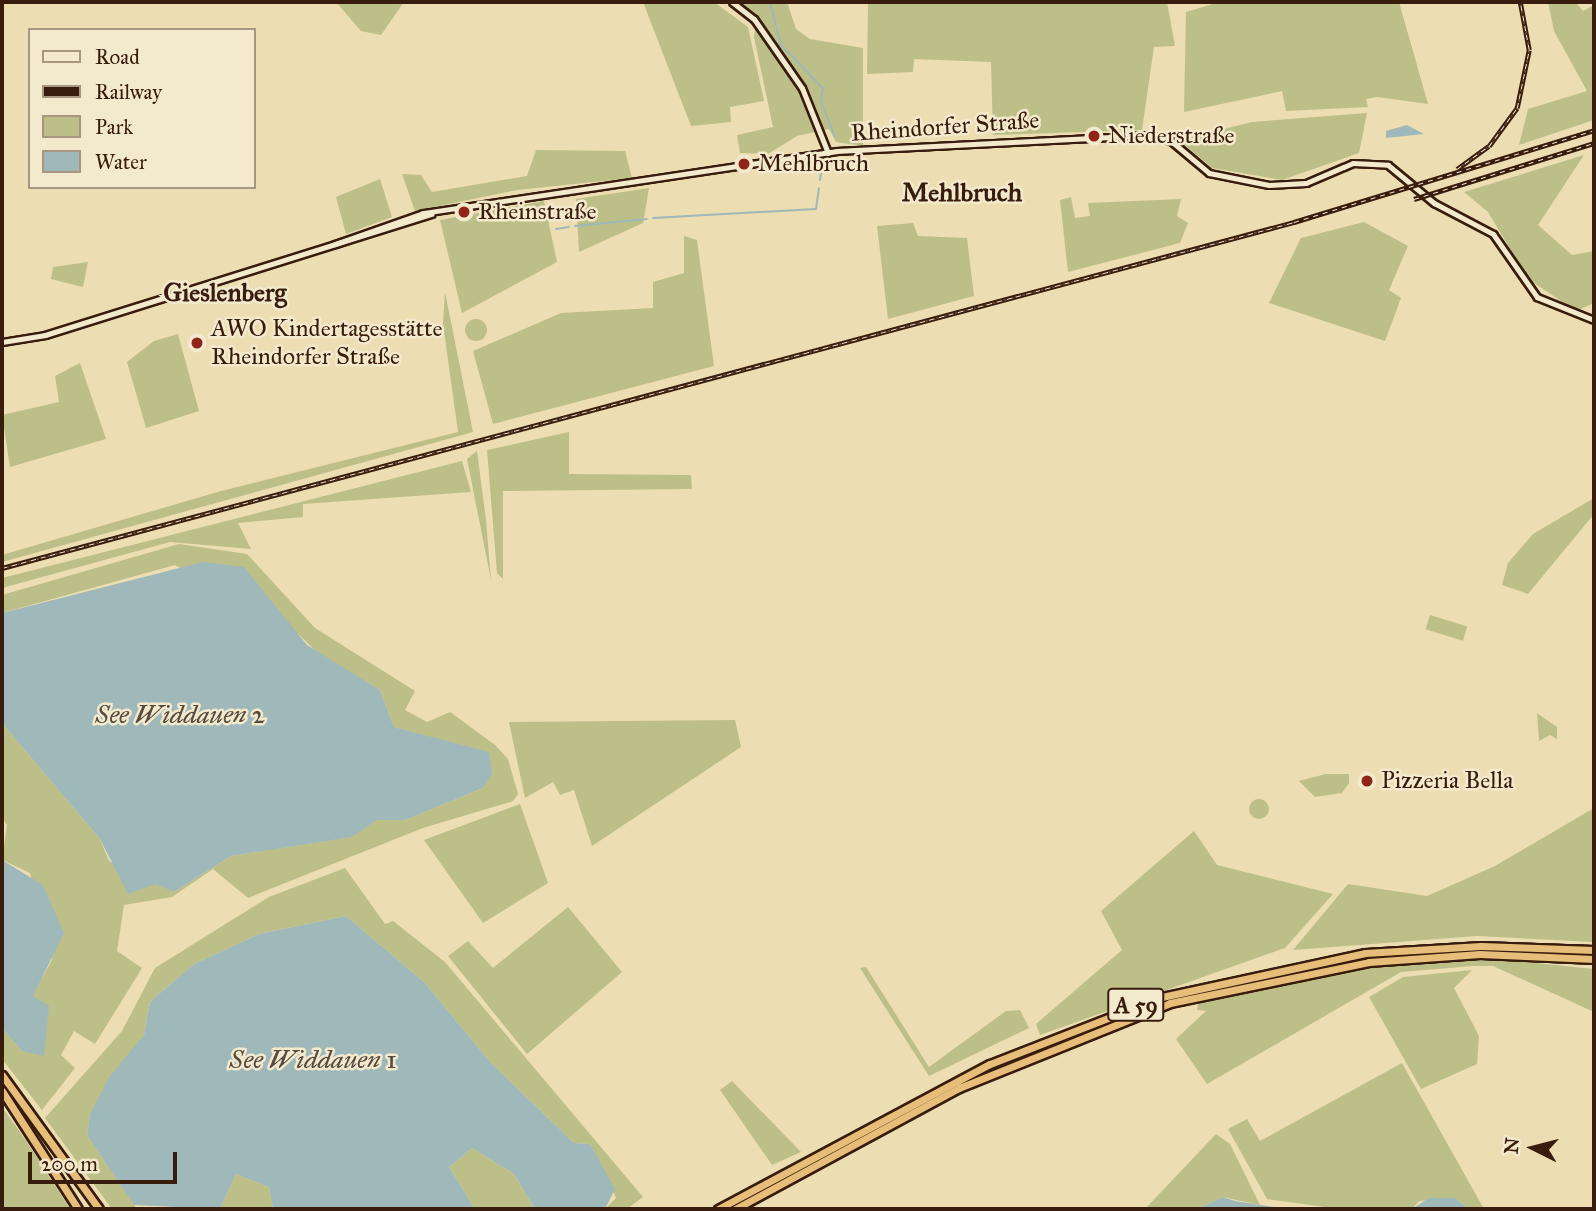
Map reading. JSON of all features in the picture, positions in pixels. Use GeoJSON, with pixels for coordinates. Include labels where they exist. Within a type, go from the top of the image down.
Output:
{"type":"FeatureCollection","features":[{"type":"Feature","properties":{"kind":"highway","name":"A 59"},"geometry":{"type":"LineString","coordinates":[[718,1209],[990,1064],[1162,997],[1365,953],[1481,946],[1594,950]]}},
{"type":"Feature","properties":{"kind":"highway","name":"A 59"},"geometry":{"type":"LineString","coordinates":[[735,1209],[1002,1068],[1170,1003],[1369,962],[1480,954],[1594,959]]}},
{"type":"Feature","properties":{"kind":"highway"},"geometry":{"type":"LineString","coordinates":[[2,1075],[99,1209]]}},
{"type":"Feature","properties":{"kind":"highway"},"geometry":{"type":"LineString","coordinates":[[2,1091],[78,1209]]}},
{"type":"Feature","properties":{"kind":"main road"},"geometry":{"type":"LineString","coordinates":[[732,2],[754,19],[802,88],[828,153]]}},
{"type":"Feature","properties":{"kind":"main road","name":"Rheindorfer Straße"},"geometry":{"type":"LineString","coordinates":[[2,342],[45,335],[431,213],[828,153],[1151,135],[1171,141],[1202,169],[1287,186],[1353,163],[1388,165],[1434,203],[1493,234],[1537,297],[1594,320]]}},
{"type":"Feature","properties":{"kind":"green space"},"geometry":{"type":"Polygon","coordinates":[[[336,2],[404,2],[381,35],[361,31],[336,2]]]}},
{"type":"Feature","properties":{"kind":"green space"},"geometry":{"type":"Polygon","coordinates":[[[643,2],[714,2],[748,27],[764,101],[730,107],[731,122],[691,126],[643,2]]]}},
{"type":"Feature","properties":{"kind":"green space"},"geometry":{"type":"Polygon","coordinates":[[[735,2],[787,2],[796,29],[810,39],[863,48],[863,146],[836,142],[829,129],[797,136],[768,154],[740,153],[737,135],[773,127],[754,37],[756,18],[735,2]]]}},
{"type":"Feature","properties":{"kind":"green space"},"geometry":{"type":"Polygon","coordinates":[[[868,2],[1167,2],[1175,46],[1154,47],[1142,130],[993,135],[991,62],[914,59],[913,72],[867,74],[868,2]]]}},
{"type":"Feature","properties":{"kind":"green space"},"geometry":{"type":"Polygon","coordinates":[[[1220,2],[1399,2],[1428,104],[1377,97],[1366,99],[1368,107],[1286,111],[1282,91],[1184,112],[1186,12],[1220,2]]]}},
{"type":"Feature","properties":{"kind":"green space"},"geometry":{"type":"Polygon","coordinates":[[[1548,2],[1575,2],[1583,11],[1594,5],[1594,120],[1519,145],[1528,109],[1587,91],[1554,31],[1548,2]]]}},
{"type":"Feature","properties":{"kind":"green space"},"geometry":{"type":"Polygon","coordinates":[[[1367,113],[1359,153],[1282,180],[1212,168],[1179,140],[1252,122],[1367,113]]]}},
{"type":"Feature","properties":{"kind":"green space"},"geometry":{"type":"Polygon","coordinates":[[[536,150],[625,151],[632,178],[517,190],[415,211],[402,174],[421,175],[432,192],[527,176],[536,150]]]}},
{"type":"Feature","properties":{"kind":"green space"},"geometry":{"type":"Polygon","coordinates":[[[1584,155],[1538,225],[1572,255],[1594,251],[1594,303],[1576,311],[1528,279],[1488,212],[1464,192],[1584,155]]]}},
{"type":"Feature","properties":{"kind":"green space"},"geometry":{"type":"Polygon","coordinates":[[[380,179],[392,217],[346,234],[336,197],[380,179]]]}},
{"type":"Feature","properties":{"kind":"green space"},"geometry":{"type":"Polygon","coordinates":[[[649,188],[643,223],[579,252],[576,199],[649,188]]]}},
{"type":"Feature","properties":{"kind":"green space"},"geometry":{"type":"Polygon","coordinates":[[[1071,197],[1075,218],[1090,216],[1088,203],[1181,199],[1177,216],[1188,223],[1180,243],[1068,272],[1060,200],[1071,197]]]}},
{"type":"Feature","properties":{"kind":"green space"},"geometry":{"type":"Polygon","coordinates":[[[544,201],[557,262],[462,313],[440,220],[544,201]]]}},
{"type":"Feature","properties":{"kind":"green space"},"geometry":{"type":"Polygon","coordinates":[[[1364,222],[1408,246],[1389,290],[1401,298],[1385,341],[1269,303],[1301,238],[1364,222]]]}},
{"type":"Feature","properties":{"kind":"green space"},"geometry":{"type":"Polygon","coordinates":[[[913,223],[918,236],[967,238],[974,296],[888,319],[877,226],[913,223]]]}},
{"type":"Feature","properties":{"kind":"green space"},"geometry":{"type":"Polygon","coordinates":[[[684,236],[697,240],[714,366],[493,424],[473,351],[561,313],[653,308],[653,282],[684,273],[684,236]]]}},
{"type":"Feature","properties":{"kind":"green space"},"geometry":{"type":"Polygon","coordinates":[[[88,262],[83,287],[51,279],[53,267],[88,262]]]}},
{"type":"Feature","properties":{"kind":"green space"},"geometry":{"type":"Polygon","coordinates":[[[445,292],[473,432],[2,562],[2,555],[221,491],[458,432],[443,324],[445,292]]]}},
{"type":"Feature","properties":{"kind":"green space"},"geometry":{"type":"Polygon","coordinates":[[[476,319],[484,322],[487,330],[484,338],[476,341],[468,338],[465,330],[468,322],[476,319]]]}},
{"type":"Feature","properties":{"kind":"green space"},"geometry":{"type":"Polygon","coordinates":[[[178,334],[199,411],[146,428],[127,362],[154,341],[178,334]]]}},
{"type":"Feature","properties":{"kind":"green space"},"geometry":{"type":"Polygon","coordinates":[[[80,363],[106,439],[10,467],[2,415],[59,402],[55,376],[80,363]]]}},
{"type":"Feature","properties":{"kind":"green space"},"geometry":{"type":"Polygon","coordinates":[[[569,432],[569,474],[691,475],[692,489],[503,491],[503,579],[497,573],[487,450],[569,432]]]}},
{"type":"Feature","properties":{"kind":"green space"},"geometry":{"type":"Polygon","coordinates":[[[477,451],[486,520],[491,580],[467,459],[477,451]]]}},
{"type":"Feature","properties":{"kind":"green space"},"geometry":{"type":"Polygon","coordinates":[[[462,461],[471,492],[303,504],[303,517],[238,523],[251,549],[170,542],[2,588],[2,578],[462,461]]]}},
{"type":"Feature","properties":{"kind":"green space"},"geometry":{"type":"Polygon","coordinates":[[[1594,498],[1594,514],[1528,594],[1502,585],[1508,563],[1533,534],[1594,498]]]}},
{"type":"Feature","properties":{"kind":"green space"},"geometry":{"type":"Polygon","coordinates":[[[179,544],[247,554],[315,628],[415,691],[405,710],[427,722],[450,712],[495,745],[508,759],[518,794],[513,801],[423,828],[248,898],[213,869],[172,897],[124,905],[117,951],[142,968],[95,1044],[74,1031],[61,1055],[75,1068],[42,1110],[2,1059],[2,1028],[22,1051],[32,996],[52,960],[30,873],[2,860],[7,825],[2,818],[2,723],[100,839],[109,861],[174,892],[231,856],[351,837],[377,820],[405,820],[483,788],[489,753],[394,727],[380,690],[318,653],[290,626],[175,565],[2,613],[2,595],[179,544]]]}},
{"type":"Feature","properties":{"kind":"green space"},"geometry":{"type":"Polygon","coordinates":[[[1430,615],[1467,626],[1463,641],[1426,629],[1430,615]]]}},
{"type":"Feature","properties":{"kind":"green space"},"geometry":{"type":"Polygon","coordinates":[[[1537,713],[1557,727],[1557,739],[1550,735],[1539,741],[1537,713]]]}},
{"type":"Feature","properties":{"kind":"green space"},"geometry":{"type":"Polygon","coordinates":[[[735,720],[741,747],[592,846],[574,790],[560,795],[553,782],[525,798],[509,722],[735,720]]]}},
{"type":"Feature","properties":{"kind":"green space"},"geometry":{"type":"Polygon","coordinates":[[[1326,774],[1349,774],[1349,783],[1342,793],[1315,797],[1299,781],[1326,774]]]}},
{"type":"Feature","properties":{"kind":"green space"},"geometry":{"type":"Polygon","coordinates":[[[1259,799],[1266,802],[1269,809],[1266,816],[1259,819],[1252,816],[1249,809],[1252,802],[1259,799]]]}},
{"type":"Feature","properties":{"kind":"green space"},"geometry":{"type":"Polygon","coordinates":[[[520,804],[548,883],[483,923],[424,840],[520,804]]]}},
{"type":"Feature","properties":{"kind":"green space"},"geometry":{"type":"Polygon","coordinates":[[[1594,808],[1594,942],[1477,936],[1293,950],[1348,884],[1427,896],[1495,866],[1594,808]]]}},
{"type":"Feature","properties":{"kind":"green space"},"geometry":{"type":"Polygon","coordinates":[[[1194,831],[1217,865],[1333,894],[1285,948],[1040,1035],[1036,1024],[1122,950],[1101,911],[1194,831]]]}},
{"type":"Feature","properties":{"kind":"green space"},"geometry":{"type":"Polygon","coordinates":[[[345,868],[385,924],[393,921],[445,962],[643,1197],[627,1209],[605,1209],[616,1198],[590,1144],[574,1143],[491,1063],[424,982],[346,916],[259,934],[194,964],[150,1002],[144,1035],[90,1114],[87,1135],[137,1209],[112,1209],[45,1118],[122,1031],[155,968],[269,897],[345,868]]]}},
{"type":"Feature","properties":{"kind":"green space"},"geometry":{"type":"Polygon","coordinates":[[[568,907],[622,972],[527,1054],[448,956],[468,941],[493,968],[568,907]]]}},
{"type":"Feature","properties":{"kind":"green space"},"geometry":{"type":"Polygon","coordinates":[[[1497,959],[1594,969],[1594,1012],[1493,966],[1473,966],[1401,972],[1207,1084],[1176,1039],[1206,1011],[1197,1010],[1199,1000],[1394,964],[1497,959]]]}},
{"type":"Feature","properties":{"kind":"green space"},"geometry":{"type":"Polygon","coordinates":[[[866,967],[929,1067],[1006,1011],[1020,1010],[1029,1028],[929,1076],[860,968],[866,967]]]}},
{"type":"Feature","properties":{"kind":"green space"},"geometry":{"type":"Polygon","coordinates":[[[1472,970],[1454,988],[1479,1036],[1477,1064],[1421,1089],[1369,997],[1403,977],[1472,970]]]}},
{"type":"Feature","properties":{"kind":"green space"},"geometry":{"type":"Polygon","coordinates":[[[1402,1063],[1484,1209],[1469,1209],[1455,1198],[1419,1201],[1412,1209],[1339,1209],[1267,1199],[1228,1129],[1247,1119],[1260,1141],[1402,1063]]]}},
{"type":"Feature","properties":{"kind":"green space"},"geometry":{"type":"Polygon","coordinates":[[[732,1081],[801,1152],[772,1165],[720,1090],[732,1081]]]}},
{"type":"Feature","properties":{"kind":"green space"},"geometry":{"type":"Polygon","coordinates":[[[2,1107],[25,1139],[70,1209],[2,1209],[2,1107]]]}},
{"type":"Feature","properties":{"kind":"green space"},"geometry":{"type":"Polygon","coordinates":[[[1216,1134],[1230,1144],[1260,1205],[1223,1197],[1197,1209],[1145,1209],[1216,1134]]]}},
{"type":"Feature","properties":{"kind":"green space"},"geometry":{"type":"Polygon","coordinates":[[[472,1148],[514,1174],[535,1209],[475,1209],[449,1167],[472,1148]]]}},
{"type":"Feature","properties":{"kind":"green space"},"geometry":{"type":"Polygon","coordinates":[[[236,1174],[269,1187],[273,1209],[220,1209],[236,1174]]]}},
{"type":"Feature","properties":{"kind":"water"},"geometry":{"type":"Polygon","coordinates":[[[1407,125],[1424,134],[1386,138],[1386,131],[1407,125]]]}},
{"type":"Feature","properties":{"kind":"water","name":"See Widdauen 2"},"geometry":{"type":"Polygon","coordinates":[[[203,562],[244,567],[307,645],[380,690],[394,727],[489,752],[492,774],[483,788],[405,820],[377,820],[352,837],[231,856],[174,892],[155,884],[128,894],[100,839],[2,723],[2,613],[203,562]]]}},
{"type":"Feature","properties":{"kind":"water"},"geometry":{"type":"Polygon","coordinates":[[[2,860],[43,885],[64,933],[33,996],[49,1006],[44,1056],[22,1051],[2,1028],[2,860]]]}},
{"type":"Feature","properties":{"kind":"water","name":"See Widdauen 1"},"geometry":{"type":"Polygon","coordinates":[[[346,916],[424,982],[491,1063],[574,1143],[590,1144],[615,1189],[605,1209],[535,1209],[514,1174],[472,1148],[449,1167],[475,1209],[273,1209],[269,1187],[236,1174],[220,1209],[134,1205],[87,1135],[90,1114],[110,1076],[144,1035],[150,1002],[194,964],[259,934],[346,916]]]}},
{"type":"Feature","properties":{"kind":"water"},"geometry":{"type":"Polygon","coordinates":[[[1223,1197],[1235,1201],[1287,1209],[1197,1209],[1223,1197]]]}},
{"type":"Feature","properties":{"kind":"water"},"geometry":{"type":"Polygon","coordinates":[[[1429,1198],[1455,1198],[1469,1209],[1412,1209],[1429,1198]]]}},
{"type":"Feature","properties":{"kind":"waterway"},"geometry":{"type":"LineString","coordinates":[[770,2],[781,45],[823,88],[821,102],[835,136]]}},
{"type":"Feature","properties":{"kind":"waterway"},"geometry":{"type":"LineString","coordinates":[[820,180],[822,165]]}},
{"type":"Feature","properties":{"kind":"waterway"},"geometry":{"type":"LineString","coordinates":[[653,218],[816,209],[819,188]]}},
{"type":"Feature","properties":{"kind":"waterway"},"geometry":{"type":"LineString","coordinates":[[575,226],[647,219]]}},
{"type":"Feature","properties":{"kind":"waterway"},"geometry":{"type":"LineString","coordinates":[[556,229],[569,227]]}},
{"type":"Feature","properties":{"kind":"railway"},"geometry":{"type":"LineString","coordinates":[[1457,169],[1489,146],[1517,108],[1529,50],[1520,2]]}},
{"type":"Feature","properties":{"kind":"railway"},"geometry":{"type":"LineString","coordinates":[[2,568],[1294,222],[1594,130]]}},
{"type":"Feature","properties":{"kind":"railway"},"geometry":{"type":"LineString","coordinates":[[1414,199],[1594,143]]}},
{"type":"Feature","properties":{"kind":"place","name":"Niederstraße"},"geometry":{"type":"Point","coordinates":[1094,136]}},
{"type":"Feature","properties":{"kind":"place","name":"Mehlbruch"},"geometry":{"type":"Point","coordinates":[744,164]}},
{"type":"Feature","properties":{"kind":"place","name":"Rheinstraße"},"geometry":{"type":"Point","coordinates":[464,212]}},
{"type":"Feature","properties":{"kind":"place","name":"AWO Kindertagesstätte Rheindorfer Straße"},"geometry":{"type":"Point","coordinates":[197,343]}},
{"type":"Feature","properties":{"kind":"place","name":"Pizzeria Bella"},"geometry":{"type":"Point","coordinates":[1367,781]}},
{"type":"Feature","properties":{"kind":"district","name":"Mehlbruch"},"geometry":{"type":"Point","coordinates":[962,193]}},
{"type":"Feature","properties":{"kind":"district","name":"Gieslenberg"},"geometry":{"type":"Point","coordinates":[225,293]}}]}
